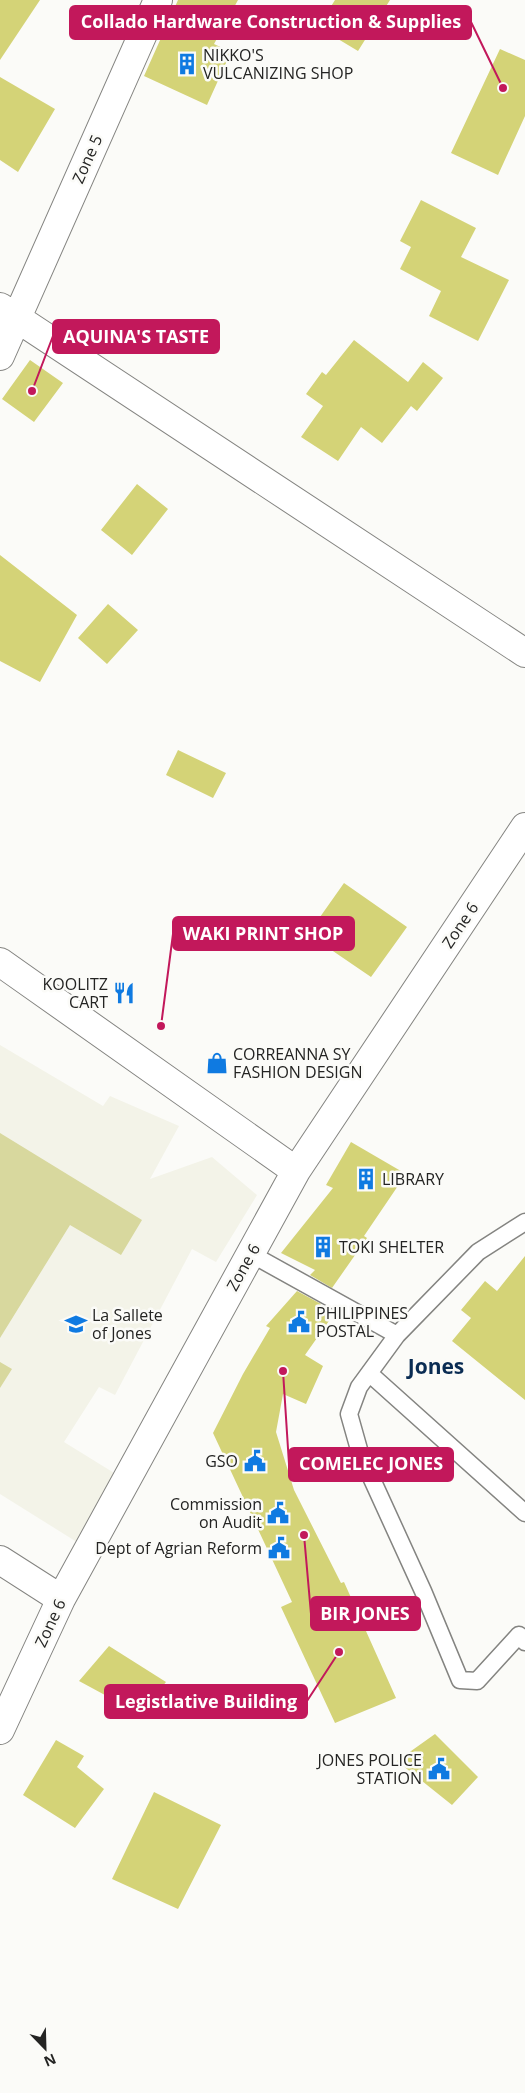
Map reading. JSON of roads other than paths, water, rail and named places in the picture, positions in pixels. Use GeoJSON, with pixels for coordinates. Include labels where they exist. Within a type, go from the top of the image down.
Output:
{"type":"FeatureCollection","features":[{"type":"Feature","properties":{"kind":"street","name":"Zone 5"},"geometry":{"type":"LineString","coordinates":[[0,356],[8,313],[158,0]]}},
{"type":"Feature","properties":{"kind":"street"},"geometry":{"type":"LineString","coordinates":[[8,313],[525,653]]}},
{"type":"Feature","properties":{"kind":"street","name":"Zone 6"},"geometry":{"type":"LineString","coordinates":[[0,1730],[61,1599],[296,1171],[525,827]]}},
{"type":"Feature","properties":{"kind":"street"},"geometry":{"type":"LineString","coordinates":[[0,962],[296,1171]]}},
{"type":"Feature","properties":{"kind":"street"},"geometry":{"type":"LineString","coordinates":[[0,1560],[61,1599]]}},
{"type":"Feature","properties":{"kind":"lane"},"geometry":{"type":"LineString","coordinates":[[523,1635],[477,1681],[460,1680],[424,1591],[360,1453],[349,1414],[359,1387],[397,1336],[478,1252],[525,1222]]}},
{"type":"Feature","properties":{"kind":"lane"},"geometry":{"type":"LineString","coordinates":[[251,1254],[397,1336]]}},
{"type":"Feature","properties":{"kind":"lane"},"geometry":{"type":"LineString","coordinates":[[370,1374],[525,1513]]}},
{"type":"Feature","properties":{"kind":"place","name":"NIKKO'S VULCANIZING SHOP"},"geometry":{"type":"Point","coordinates":[187,64]}},
{"type":"Feature","properties":{"kind":"place","name":"Collado Hardware Construction & Supplies"},"geometry":{"type":"Point","coordinates":[503,88]}},
{"type":"Feature","properties":{"kind":"place","name":"AQUINA'S TASTE"},"geometry":{"type":"Point","coordinates":[32,391]}},
{"type":"Feature","properties":{"kind":"place","name":"KOOLITZ CART"},"geometry":{"type":"Point","coordinates":[124,993]}},
{"type":"Feature","properties":{"kind":"place","name":"WAKI PRINT SHOP"},"geometry":{"type":"Point","coordinates":[161,1026]}},
{"type":"Feature","properties":{"kind":"place","name":"CORREANNA SY FASHION DESIGN"},"geometry":{"type":"Point","coordinates":[217,1063]}},
{"type":"Feature","properties":{"kind":"place","name":"LIBRARY"},"geometry":{"type":"Point","coordinates":[366,1179]}},
{"type":"Feature","properties":{"kind":"place","name":"TOKI SHELTER"},"geometry":{"type":"Point","coordinates":[323,1247]}},
{"type":"Feature","properties":{"kind":"place","name":"PHILIPPINES POSTAL"},"geometry":{"type":"Point","coordinates":[299,1322]}},
{"type":"Feature","properties":{"kind":"place","name":"La Sallete of Jones"},"geometry":{"type":"Point","coordinates":[76,1324]}},
{"type":"Feature","properties":{"kind":"place","name":"COMELEC JONES"},"geometry":{"type":"Point","coordinates":[283,1371]}},
{"type":"Feature","properties":{"kind":"place","name":"GSO"},"geometry":{"type":"Point","coordinates":[255,1461]}},
{"type":"Feature","properties":{"kind":"place","name":"Commission on Audit"},"geometry":{"type":"Point","coordinates":[278,1513]}},
{"type":"Feature","properties":{"kind":"place","name":"BIR JONES"},"geometry":{"type":"Point","coordinates":[304,1535]}},
{"type":"Feature","properties":{"kind":"place","name":"Dept of Agrian Reform"},"geometry":{"type":"Point","coordinates":[279,1548]}},
{"type":"Feature","properties":{"kind":"place","name":"Legistlative Building"},"geometry":{"type":"Point","coordinates":[339,1652]}},
{"type":"Feature","properties":{"kind":"place","name":"JONES POLICE STATION"},"geometry":{"type":"Point","coordinates":[439,1769]}},
{"type":"Feature","properties":{"kind":"district","name":"Jones"},"geometry":{"type":"Point","coordinates":[436,1366]}}]}
